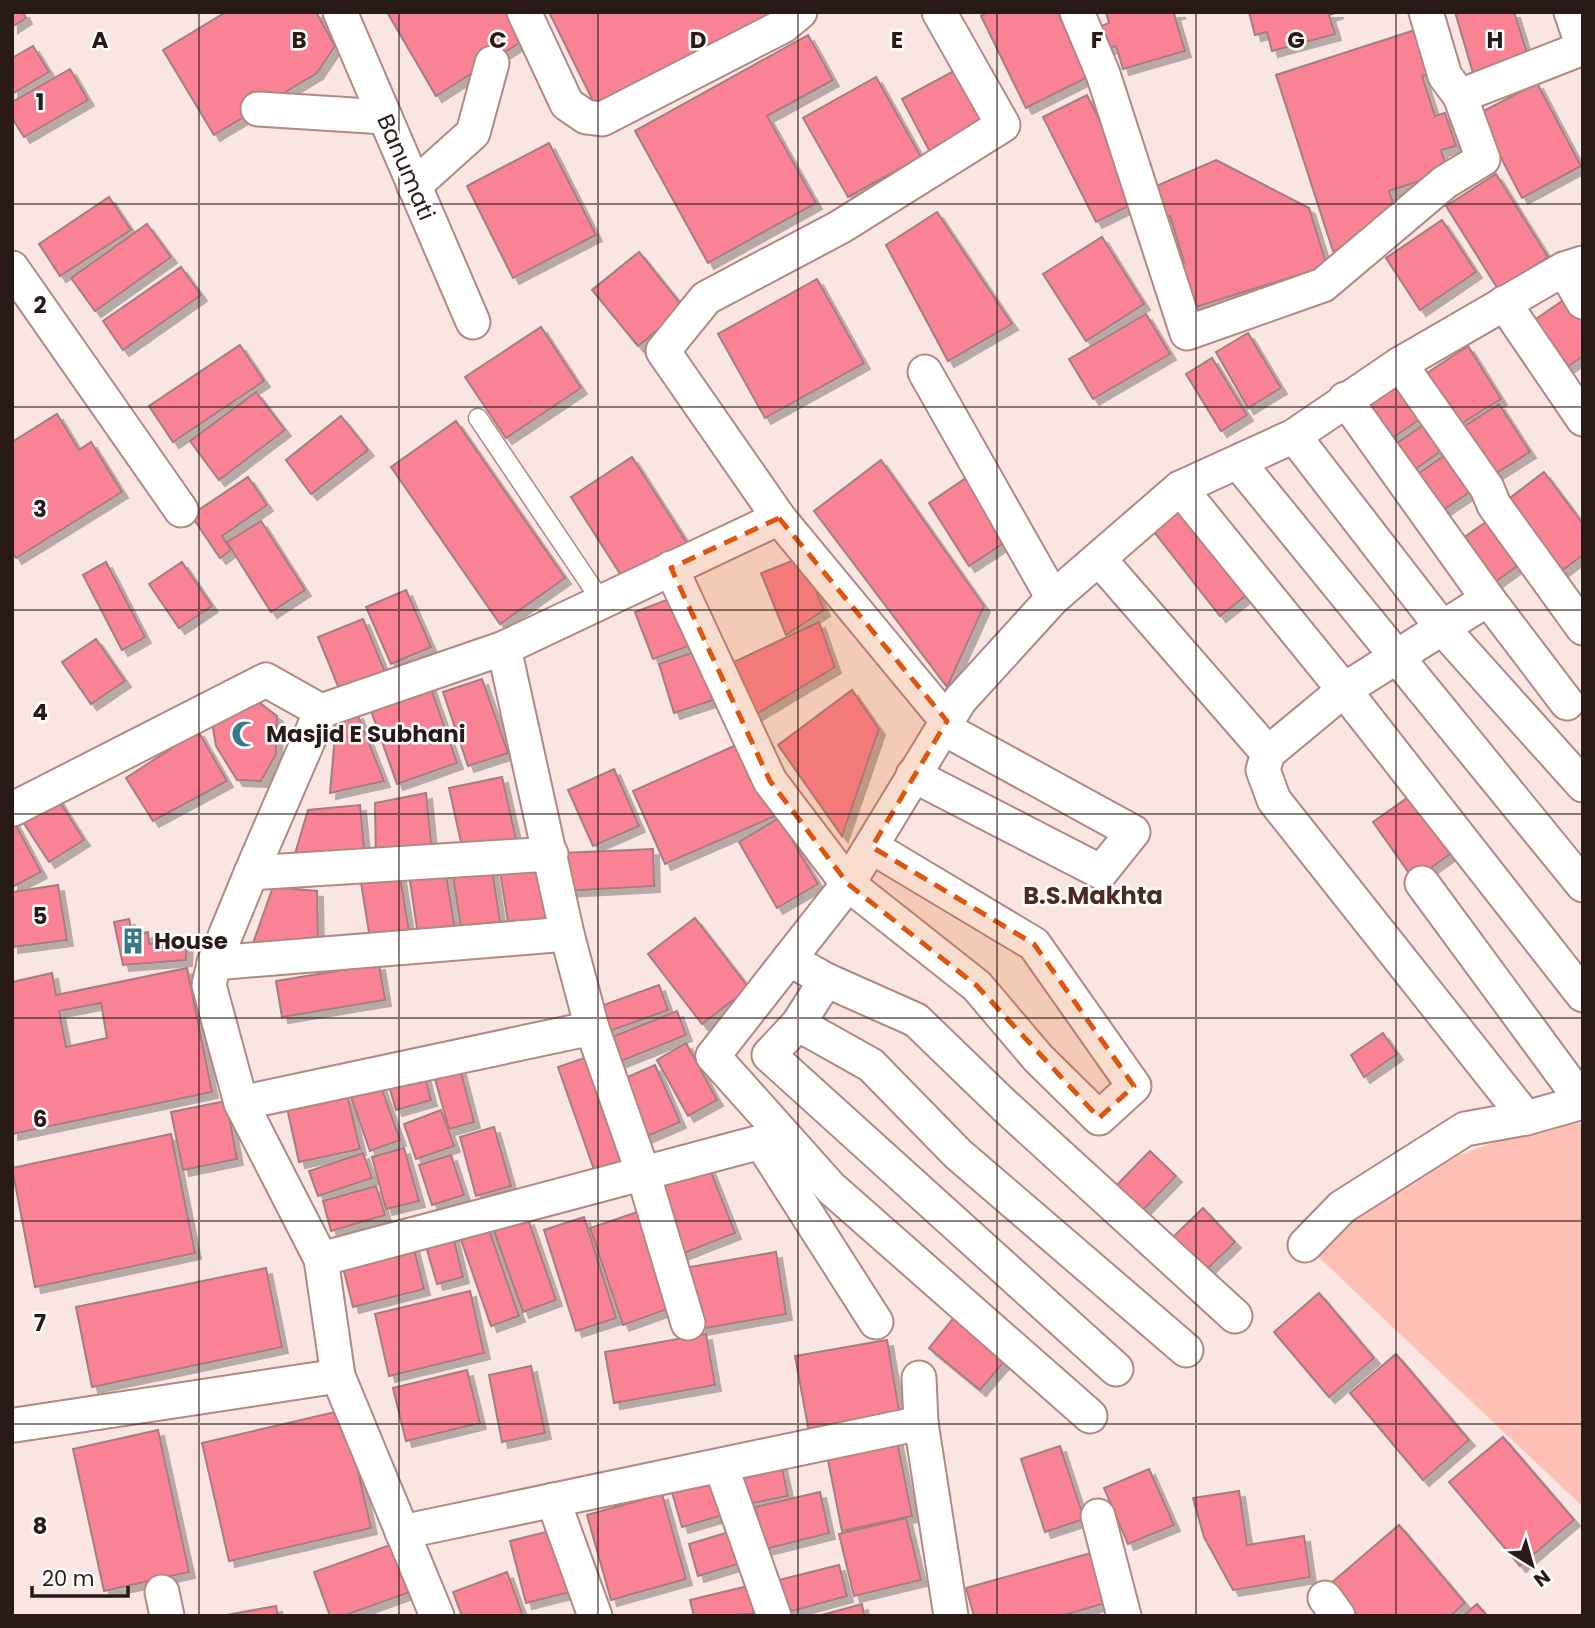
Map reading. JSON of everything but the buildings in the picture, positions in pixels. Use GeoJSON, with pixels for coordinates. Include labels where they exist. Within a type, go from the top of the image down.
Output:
{"type":"FeatureCollection","features":[{"type":"Feature","properties":{"kind":"street","name":"Banumati"},"geometry":{"type":"LineString","coordinates":[[340,12],[473,321]]}},
{"type":"Feature","properties":{"kind":"street"},"geometry":{"type":"LineString","coordinates":[[524,12],[567,104],[586,117],[602,119],[783,26],[800,12]]}},
{"type":"Feature","properties":{"kind":"street"},"geometry":{"type":"LineString","coordinates":[[914,775],[1101,872],[1133,832],[945,724],[779,518],[663,351],[706,298],[840,228],[1003,125],[939,12]]}},
{"type":"Feature","properties":{"kind":"street"},"geometry":{"type":"LineString","coordinates":[[1077,12],[1102,74],[1187,333],[1323,285],[1445,182],[1483,159],[1460,96],[1445,76],[1426,12]]}},
{"type":"Feature","properties":{"kind":"street"},"geometry":{"type":"LineString","coordinates":[[1460,96],[1583,48],[1571,12]]}},
{"type":"Feature","properties":{"kind":"street"},"geometry":{"type":"LineString","coordinates":[[414,186],[473,133],[492,63]]}},
{"type":"Feature","properties":{"kind":"street"},"geometry":{"type":"LineString","coordinates":[[258,109],[385,117]]}},
{"type":"Feature","properties":{"kind":"street"},"geometry":{"type":"LineString","coordinates":[[713,1056],[848,884],[960,700],[1053,598],[1098,559],[1180,488],[1294,436],[1400,364],[1573,266],[1583,302]]}},
{"type":"Feature","properties":{"kind":"street"},"geometry":{"type":"LineString","coordinates":[[12,268],[181,510]]}},
{"type":"Feature","properties":{"kind":"street"},"geometry":{"type":"LineString","coordinates":[[1504,303],[1583,419]]}},
{"type":"Feature","properties":{"kind":"street"},"geometry":{"type":"LineString","coordinates":[[1400,364],[1487,488],[1494,505],[1583,628]]}},
{"type":"Feature","properties":{"kind":"street"},"geometry":{"type":"LineString","coordinates":[[925,372],[1053,598]]}},
{"type":"Feature","properties":{"kind":"street"},"geometry":{"type":"LineString","coordinates":[[1345,399],[1488,599],[1567,703]]}},
{"type":"Feature","properties":{"kind":"street"},"geometry":{"type":"LineString","coordinates":[[1294,436],[1444,630],[1583,785]]}},
{"type":"Feature","properties":{"kind":"street"},"geometry":{"type":"LineString","coordinates":[[1238,462],[1583,885]]}},
{"type":"Feature","properties":{"kind":"street"},"geometry":{"type":"LineString","coordinates":[[1180,488],[1344,690],[1583,995]]}},
{"type":"Feature","properties":{"kind":"street"},"geometry":{"type":"LineString","coordinates":[[437,1616],[338,1376],[321,1259],[241,1103],[209,985],[215,963],[321,711],[504,648],[779,518]]}},
{"type":"Feature","properties":{"kind":"street"},"geometry":{"type":"LineString","coordinates":[[1098,559],[1268,753]]}},
{"type":"Feature","properties":{"kind":"street"},"geometry":{"type":"LineString","coordinates":[[671,568],[770,781],[848,884],[977,986],[1038,1058],[1099,1118],[1134,1086],[1034,944],[872,847]]}},
{"type":"Feature","properties":{"kind":"street"},"geometry":{"type":"LineString","coordinates":[[1488,599],[1444,630],[1344,690],[1268,753],[1263,770],[1274,800],[1526,1118]]}},
{"type":"Feature","properties":{"kind":"street"},"geometry":{"type":"LineString","coordinates":[[504,648],[567,934],[592,1028],[643,1173],[688,1323]]}},
{"type":"Feature","properties":{"kind":"street"},"geometry":{"type":"LineString","coordinates":[[13,809],[266,680],[321,711]]}},
{"type":"Feature","properties":{"kind":"street"},"geometry":{"type":"LineString","coordinates":[[251,873],[551,854]]}},
{"type":"Feature","properties":{"kind":"street"},"geometry":{"type":"LineString","coordinates":[[1305,1245],[1342,1207],[1465,1129],[1526,1118],[1583,1102],[1422,883]]}},
{"type":"Feature","properties":{"kind":"street"},"geometry":{"type":"LineString","coordinates":[[215,963],[567,934]]}},
{"type":"Feature","properties":{"kind":"street"},"geometry":{"type":"LineString","coordinates":[[789,959],[826,980],[916,1020],[1004,1106],[1235,1316]]}},
{"type":"Feature","properties":{"kind":"street"},"geometry":{"type":"LineString","coordinates":[[826,980],[798,1024],[769,1055],[1116,1369]]}},
{"type":"Feature","properties":{"kind":"street"},"geometry":{"type":"LineString","coordinates":[[798,1024],[871,1065],[958,1154],[1185,1350]]}},
{"type":"Feature","properties":{"kind":"street"},"geometry":{"type":"LineString","coordinates":[[241,1103],[592,1028]]}},
{"type":"Feature","properties":{"kind":"street"},"geometry":{"type":"LineString","coordinates":[[713,1056],[761,1142],[876,1322]]}},
{"type":"Feature","properties":{"kind":"street"},"geometry":{"type":"LineString","coordinates":[[713,1056],[831,1188],[1090,1416]]}},
{"type":"Feature","properties":{"kind":"street"},"geometry":{"type":"LineString","coordinates":[[321,1259],[761,1142]]}},
{"type":"Feature","properties":{"kind":"street"},"geometry":{"type":"LineString","coordinates":[[15,1424],[338,1376]]}},
{"type":"Feature","properties":{"kind":"street"},"geometry":{"type":"LineString","coordinates":[[919,1378],[921,1423],[951,1616]]}},
{"type":"Feature","properties":{"kind":"street"},"geometry":{"type":"LineString","coordinates":[[402,1532],[921,1423]]}},
{"type":"Feature","properties":{"kind":"street"},"geometry":{"type":"LineString","coordinates":[[721,1466],[774,1616]]}},
{"type":"Feature","properties":{"kind":"street"},"geometry":{"type":"LineString","coordinates":[[553,1500],[595,1616]]}},
{"type":"Feature","properties":{"kind":"street"},"geometry":{"type":"LineString","coordinates":[[1098,1516],[1125,1616]]}},
{"type":"Feature","properties":{"kind":"lane"},"geometry":{"type":"LineString","coordinates":[[478,418],[601,602]]}},
{"type":"Feature","properties":{"kind":"highlighted area"},"geometry":{"type":"Polygon","coordinates":[[[779,518],[947,721],[872,847],[1034,944],[1134,1086],[1099,1118],[977,986],[848,884],[770,781],[671,568],[779,518]]]}},
{"type":"Feature","properties":{"kind":"shaded area"},"geometry":{"type":"Polygon","coordinates":[[[1583,1123],[1583,1507],[1312,1251],[1340,1232],[1377,1196],[1441,1162],[1524,1131],[1583,1123]]]}},
{"type":"Feature","properties":{"kind":"place","name":"Masjid E Subhani"},"geometry":{"type":"Point","coordinates":[245,734]}},
{"type":"Feature","properties":{"kind":"place","name":"House"},"geometry":{"type":"Point","coordinates":[133,941]}},
{"type":"Feature","properties":{"kind":"district","name":"B.S.Makhta"},"geometry":{"type":"Point","coordinates":[1093,896]}}]}
